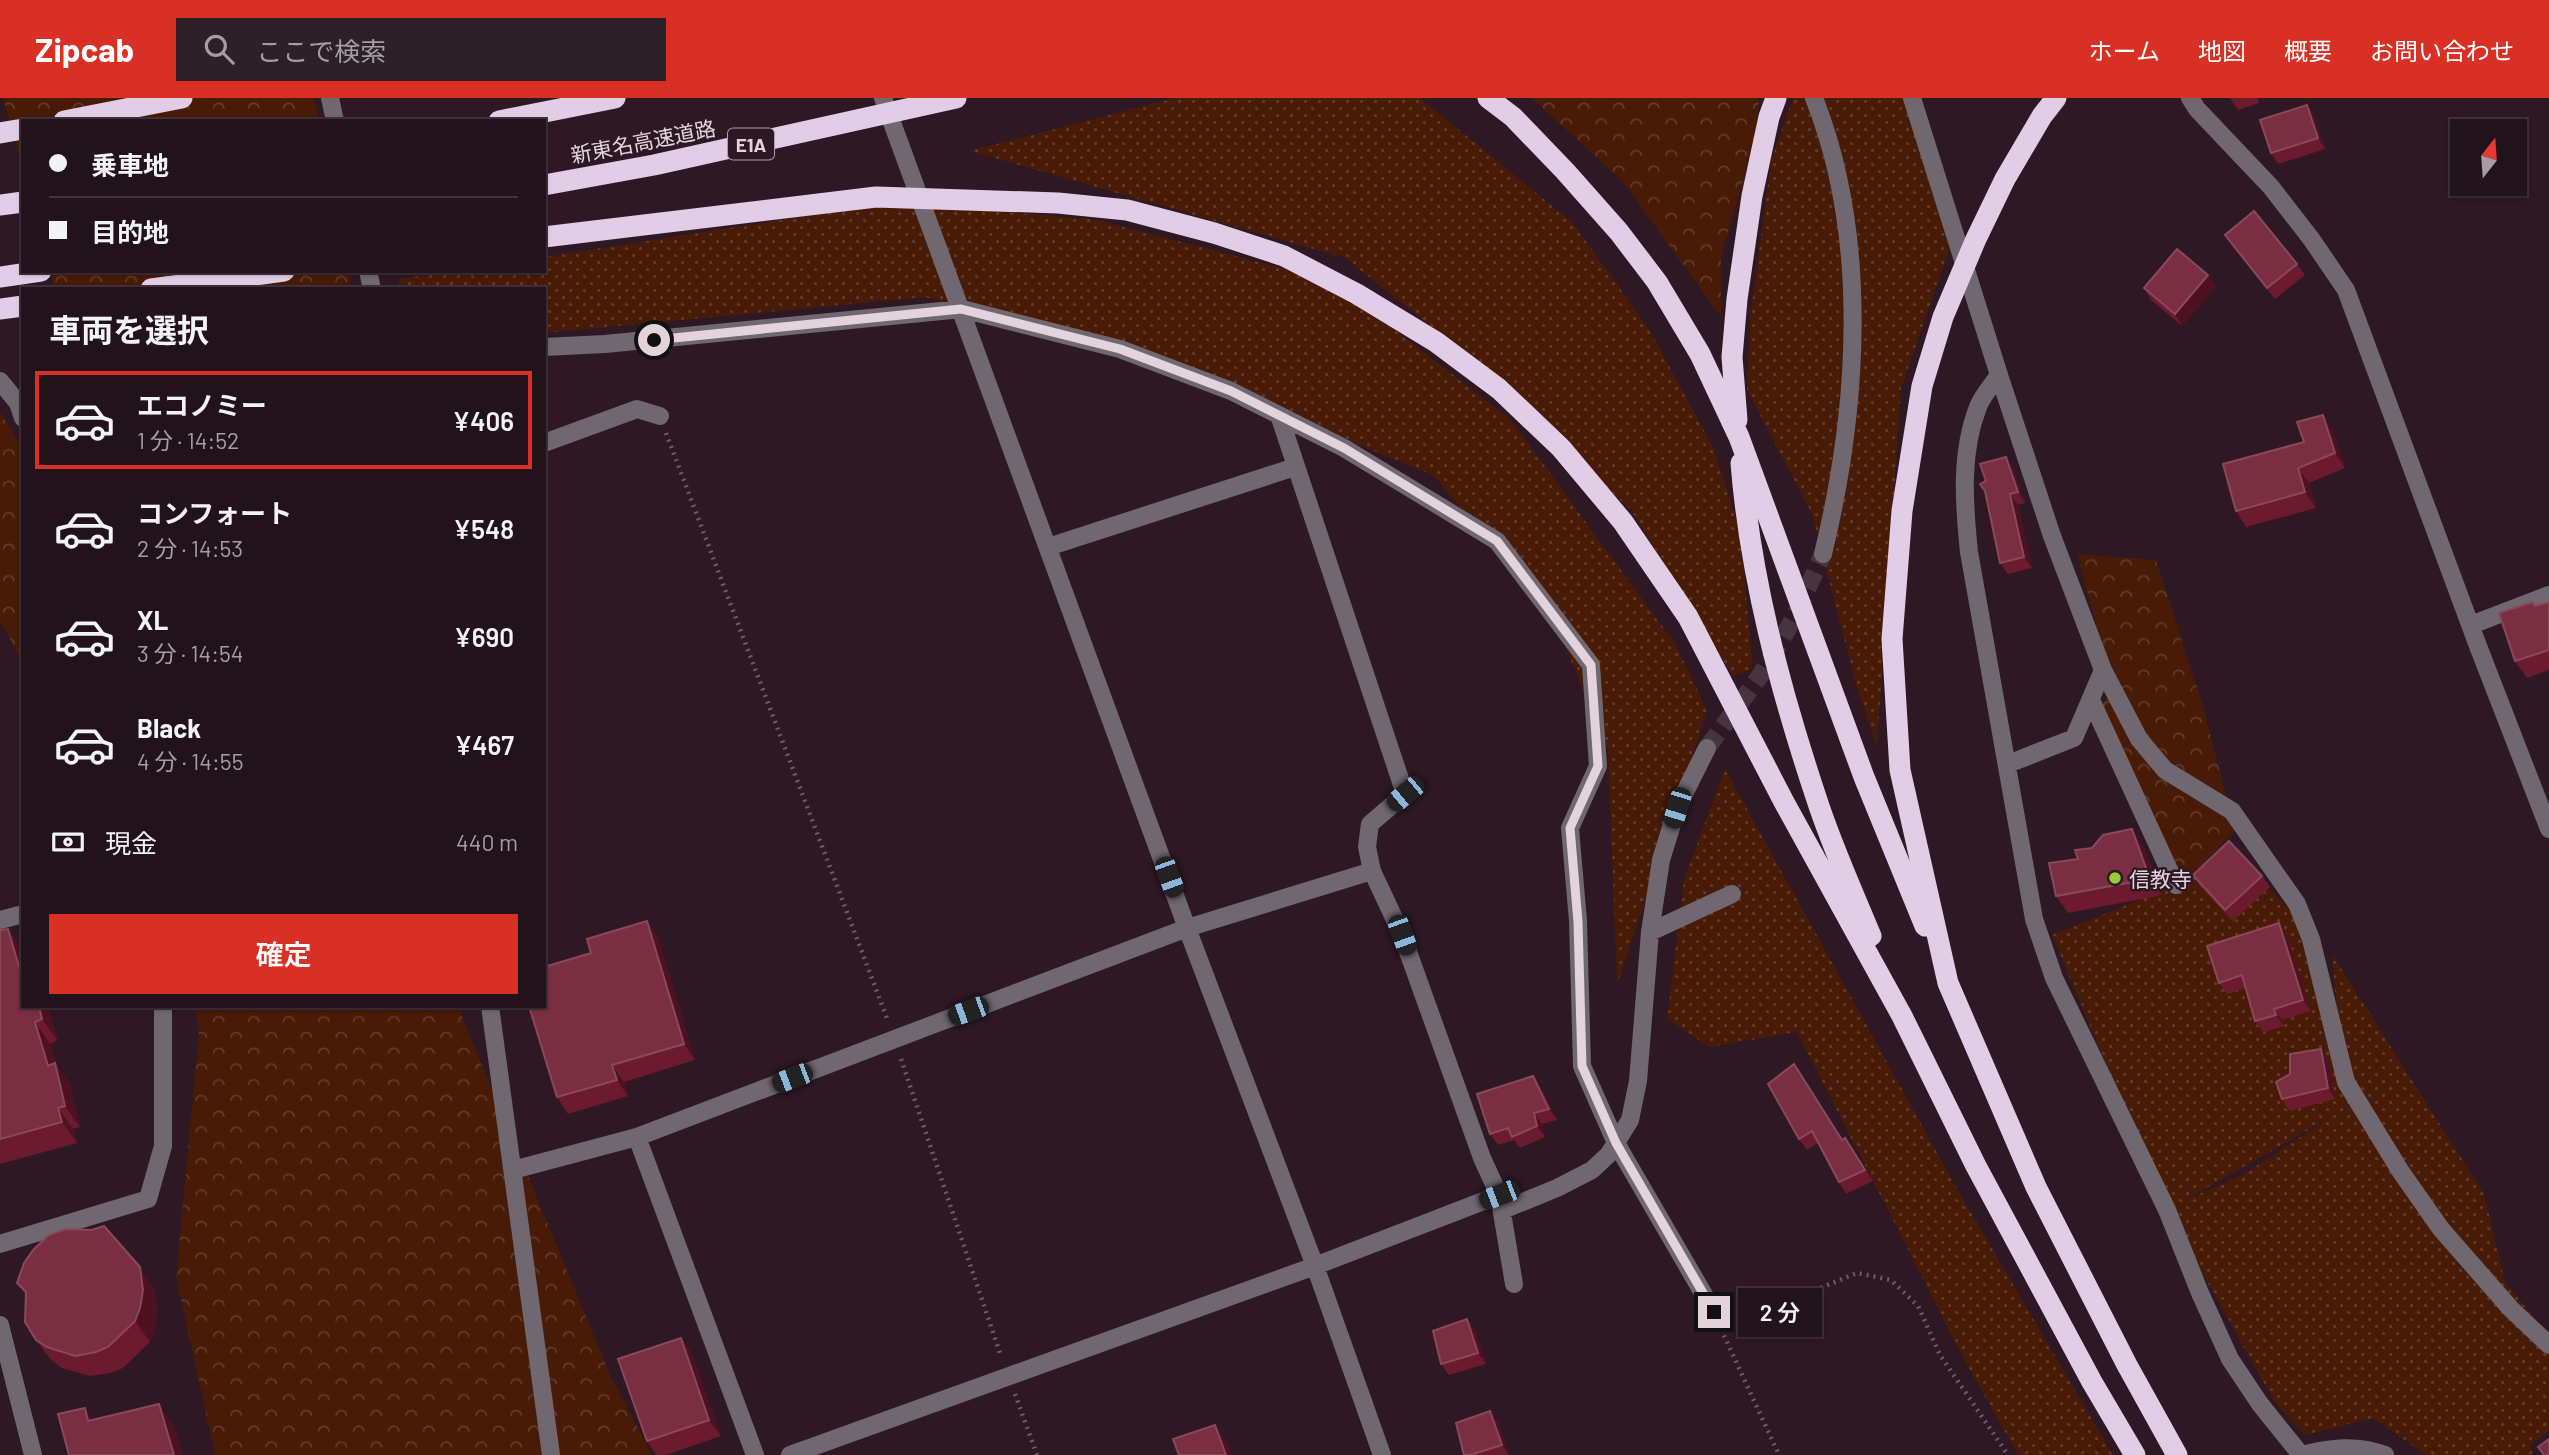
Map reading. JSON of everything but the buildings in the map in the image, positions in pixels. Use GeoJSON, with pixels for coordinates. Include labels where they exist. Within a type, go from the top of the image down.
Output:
{"type":"FeatureCollection","features":[{"type":"Feature","properties":{"kind":"highway"},"geometry":{"type":"LineString","coordinates":[[74,119],[182,98]]}},
{"type":"Feature","properties":{"kind":"highway"},"geometry":{"type":"LineString","coordinates":[[509,119],[615,98]]}},
{"type":"Feature","properties":{"kind":"highway","name":"新東名高速道路"},"geometry":{"type":"LineString","coordinates":[[546,185],[654,165],[956,98]]}},
{"type":"Feature","properties":{"kind":"highway"},"geometry":{"type":"LineString","coordinates":[[1488,98],[1513,117],[1604,215],[1657,282],[1700,354],[1739,437],[1864,777],[1948,983],[2036,1187],[2127,1365],[2177,1455]]}},
{"type":"Feature","properties":{"kind":"highway"},"geometry":{"type":"LineString","coordinates":[[1776,98],[1769,117],[1752,196],[1737,299],[1732,357],[1744,499],[1756,577],[1816,798],[1902,1016]]}},
{"type":"Feature","properties":{"kind":"highway"},"geometry":{"type":"LineString","coordinates":[[1948,983],[1900,770],[1892,639],[1902,511],[1922,386],[1943,317],[2005,179],[2042,116],[2056,98]]}},
{"type":"Feature","properties":{"kind":"highway"},"geometry":{"type":"LineString","coordinates":[[0,133],[21,129]]}},
{"type":"Feature","properties":{"kind":"highway"},"geometry":{"type":"LineString","coordinates":[[546,237],[876,197],[1058,203],[1127,210],[1214,233],[1284,256],[1357,294],[1436,342],[1499,389],[1561,448],[1623,522],[1688,617],[1784,802],[1902,1016],[1976,1166],[2092,1382],[2135,1455]]}},
{"type":"Feature","properties":{"kind":"highway"},"geometry":{"type":"LineString","coordinates":[[0,205],[21,202]]}},
{"type":"Feature","properties":{"kind":"highway"},"geometry":{"type":"LineString","coordinates":[[0,277],[27,273]]}},
{"type":"Feature","properties":{"kind":"highway"},"geometry":{"type":"LineString","coordinates":[[166,287],[269,273]]}},
{"type":"Feature","properties":{"kind":"highway"},"geometry":{"type":"LineString","coordinates":[[0,309],[21,306]]}},
{"type":"Feature","properties":{"kind":"street"},"geometry":{"type":"LineString","coordinates":[[330,98],[335,119]]}},
{"type":"Feature","properties":{"kind":"street"},"geometry":{"type":"LineString","coordinates":[[883,98],[1187,928],[1315,1266],[1382,1455]]}},
{"type":"Feature","properties":{"kind":"street"},"geometry":{"type":"LineString","coordinates":[[1814,98],[1835,165],[1848,237],[1853,334],[1846,438],[1823,554]]}},
{"type":"Feature","properties":{"kind":"street"},"geometry":{"type":"LineString","coordinates":[[1912,98],[2052,536],[2103,670],[2139,739],[2165,770],[2232,811],[2297,904],[2311,939],[2346,1082],[2394,1162],[2441,1229],[2511,1308],[2541,1326],[2549,1345]]}},
{"type":"Feature","properties":{"kind":"street"},"geometry":{"type":"LineString","coordinates":[[2190,98],[2197,109],[2271,187],[2346,290],[2549,829]]}},
{"type":"Feature","properties":{"kind":"street"},"geometry":{"type":"LineString","coordinates":[[546,347],[605,344],[961,309],[1120,349],[1231,391],[1344,448],[1497,541],[1591,665],[1598,766],[1570,828],[1578,922],[1582,1066],[1616,1143],[1714,1312]]}},
{"type":"Feature","properties":{"kind":"street"},"geometry":{"type":"LineString","coordinates":[[1999,375],[1978,405],[1968,446],[1964,499],[1971,565],[2034,919],[2054,978],[2167,1210],[2230,1359],[2260,1404],[2301,1455],[2334,1447],[2366,1448],[2385,1455]]}},
{"type":"Feature","properties":{"kind":"street"},"geometry":{"type":"LineString","coordinates":[[0,381],[18,403],[21,412]]}},
{"type":"Feature","properties":{"kind":"street"},"geometry":{"type":"LineString","coordinates":[[546,442],[637,409],[660,416]]}},
{"type":"Feature","properties":{"kind":"street"},"geometry":{"type":"LineString","coordinates":[[1279,415],[1405,794],[1370,824],[1367,847],[1372,872],[1402,935],[1503,1210],[1592,1170],[1609,1154],[1630,1120],[1638,1081],[1650,932],[1661,860],[1677,808],[1707,748]]}},
{"type":"Feature","properties":{"kind":"street"},"geometry":{"type":"LineString","coordinates":[[1048,547],[1295,467]]}},
{"type":"Feature","properties":{"kind":"street"},"geometry":{"type":"LineString","coordinates":[[2471,625],[2549,595]]}},
{"type":"Feature","properties":{"kind":"street"},"geometry":{"type":"LineString","coordinates":[[2008,764],[2074,738],[2103,670]]}},
{"type":"Feature","properties":{"kind":"street"},"geometry":{"type":"LineString","coordinates":[[2091,699],[2176,885]]}},
{"type":"Feature","properties":{"kind":"street"},"geometry":{"type":"LineString","coordinates":[[513,1170],[638,1137],[1187,928],[1372,872]]}},
{"type":"Feature","properties":{"kind":"street"},"geometry":{"type":"LineString","coordinates":[[1650,932],[1732,894]]}},
{"type":"Feature","properties":{"kind":"street"},"geometry":{"type":"LineString","coordinates":[[0,920],[21,915]]}},
{"type":"Feature","properties":{"kind":"street"},"geometry":{"type":"LineString","coordinates":[[0,1244],[148,1199],[163,1146],[163,1008]]}},
{"type":"Feature","properties":{"kind":"street"},"geometry":{"type":"LineString","coordinates":[[490,1008],[551,1455]]}},
{"type":"Feature","properties":{"kind":"street"},"geometry":{"type":"LineString","coordinates":[[638,1137],[755,1455]]}},
{"type":"Feature","properties":{"kind":"street"},"geometry":{"type":"LineString","coordinates":[[790,1455],[1315,1266],[1499,1195]]}},
{"type":"Feature","properties":{"kind":"street"},"geometry":{"type":"LineString","coordinates":[[1499,1195],[1514,1284]]}},
{"type":"Feature","properties":{"kind":"street"},"geometry":{"type":"LineString","coordinates":[[0,1325],[33,1455]]}},
{"type":"Feature","properties":{"kind":"path"},"geometry":{"type":"LineString","coordinates":[[660,416],[894,1038],[1037,1455]]}},
{"type":"Feature","properties":{"kind":"path"},"geometry":{"type":"LineString","coordinates":[[1714,1312],[1714,1331],[1857,1273],[1891,1280],[1918,1306],[1940,1355],[2008,1455]]}},
{"type":"Feature","properties":{"kind":"path"},"geometry":{"type":"LineString","coordinates":[[1714,1312],[1779,1455]]}},
{"type":"Feature","properties":{"kind":"green space"},"geometry":{"type":"Polygon","coordinates":[[[3,98],[314,98],[319,119],[21,119],[21,164],[3,98]]]}},
{"type":"Feature","properties":{"kind":"green space"},"geometry":{"type":"Polygon","coordinates":[[[1175,98],[1420,98],[1573,223],[1649,329],[1714,449],[1740,531],[1753,669],[1733,676],[1631,510],[1461,350],[1345,258],[970,151],[1175,98]]]}},
{"type":"Feature","properties":{"kind":"green space"},"geometry":{"type":"Polygon","coordinates":[[[1532,98],[1759,98],[1756,138],[1721,256],[1721,317],[1624,183],[1532,98]]]}},
{"type":"Feature","properties":{"kind":"green space"},"geometry":{"type":"Polygon","coordinates":[[[1793,98],[1913,98],[1951,245],[1901,388],[1877,747],[1857,688],[1812,514],[1747,390],[1750,319],[1771,161],[1793,98]]]}},
{"type":"Feature","properties":{"kind":"green space"},"geometry":{"type":"Polygon","coordinates":[[[891,203],[1093,219],[1332,281],[1511,420],[1676,645],[1707,711],[1617,985],[1608,750],[1552,614],[1433,475],[1146,359],[925,297],[546,333],[546,287],[399,287],[399,279],[438,273],[546,273],[546,257],[891,203]]]}},
{"type":"Feature","properties":{"kind":"green space"},"geometry":{"type":"Polygon","coordinates":[[[51,273],[349,273],[352,287],[54,287],[51,273]]]}},
{"type":"Feature","properties":{"kind":"green space"},"geometry":{"type":"Polygon","coordinates":[[[0,412],[21,446],[21,660],[0,620],[0,412]]]}},
{"type":"Feature","properties":{"kind":"green space"},"geometry":{"type":"Polygon","coordinates":[[[2077,554],[2156,560],[2203,706],[2235,830],[2206,861],[2186,877],[2161,852],[2096,711],[2114,690],[2077,554]]]}},
{"type":"Feature","properties":{"kind":"green space"},"geometry":{"type":"Polygon","coordinates":[[[1725,769],[1956,1187],[2113,1455],[2018,1455],[1966,1363],[1797,1032],[1710,1047],[1667,1019],[1684,880],[1725,769]]]}},
{"type":"Feature","properties":{"kind":"green space"},"geometry":{"type":"Polygon","coordinates":[[[2227,845],[2307,928],[2344,1100],[2332,954],[2484,1194],[2505,1282],[2549,1336],[2549,1431],[2530,1445],[2533,1455],[2426,1455],[2373,1418],[2305,1435],[2274,1401],[2167,1210],[2052,935],[2176,885],[2227,845]],[[2331,1117],[2182,1202],[2244,1174],[2331,1117]]]}},
{"type":"Feature","properties":{"kind":"green space"},"geometry":{"type":"Polygon","coordinates":[[[196,1008],[460,1008],[611,1377],[652,1455],[215,1455],[176,1277],[199,1035],[196,1008]]]}},
{"type":"Feature","properties":{"kind":"tunnel"},"geometry":{"type":"LineString","coordinates":[[1707,748],[1760,676],[1794,618],[1823,554]]}},
{"type":"Feature","properties":{"kind":"place","name":"信教寺"},"geometry":{"type":"Point","coordinates":[2115,878]}},
{"type":"Feature","properties":{"kind":"route"},"geometry":{"type":"LineString","coordinates":[[654,340],[961,309],[1120,349],[1231,391],[1344,448],[1497,541],[1591,665],[1598,766],[1570,828],[1578,922],[1582,1066],[1616,1143],[1714,1312]]}}]}
